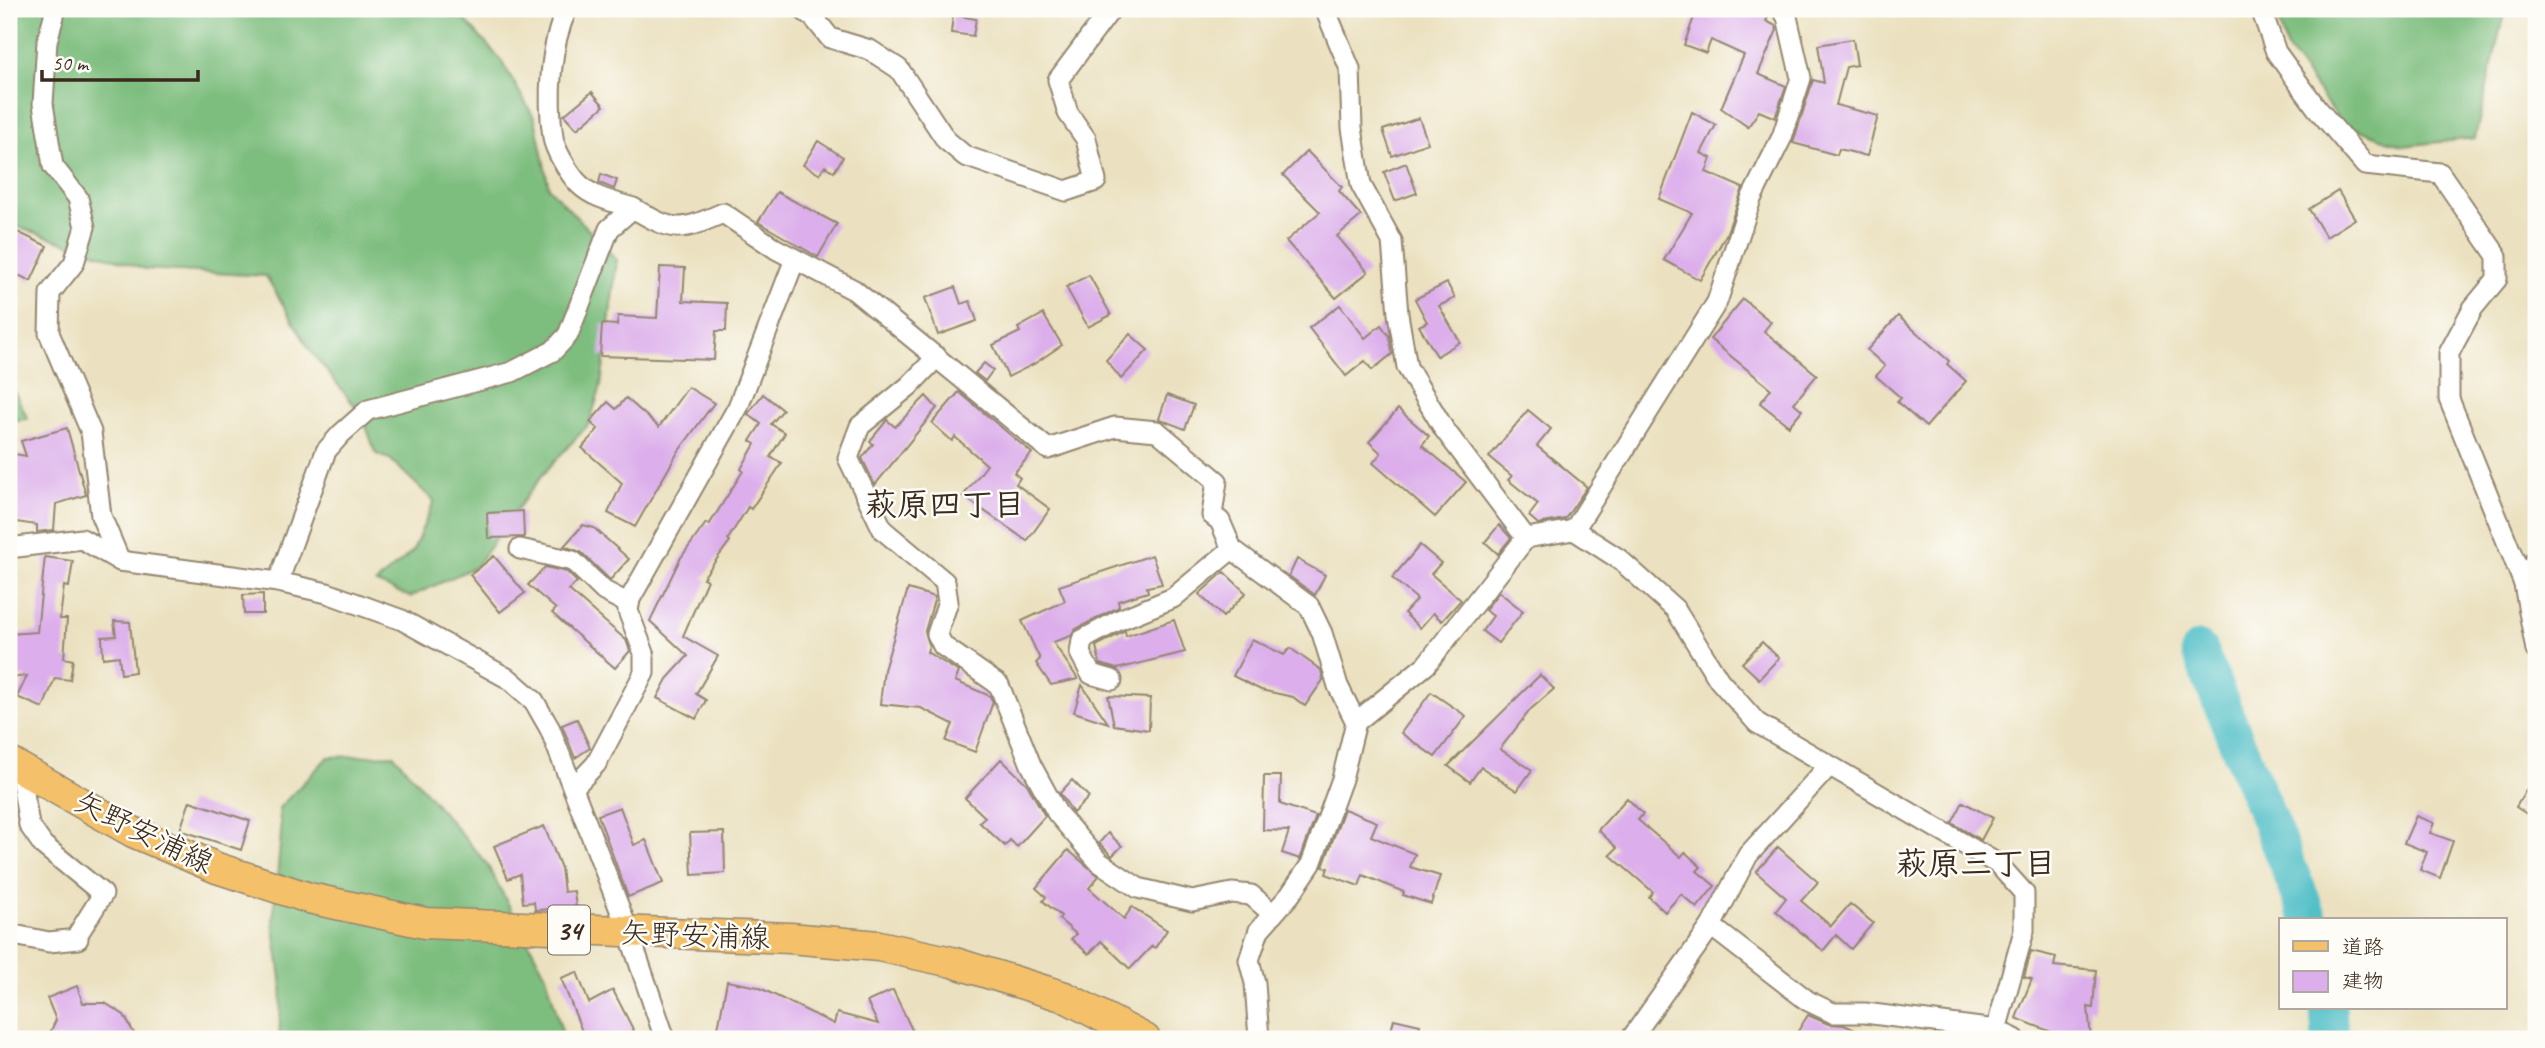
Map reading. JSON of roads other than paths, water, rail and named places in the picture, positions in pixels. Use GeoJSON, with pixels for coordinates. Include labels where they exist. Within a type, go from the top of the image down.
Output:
{"type":"FeatureCollection","features":[{"type":"Feature","properties":{"kind":"main road","name":"矢野安浦線"},"geometry":{"type":"LineString","coordinates":[[14,766],[133,832],[217,868],[309,898],[425,923],[790,938],[879,946],[953,962],[1065,997],[1145,1039]]}},
{"type":"Feature","properties":{"kind":"street"},"geometry":{"type":"LineString","coordinates":[[56,9],[47,41],[43,103],[53,166],[78,198],[85,227],[74,263],[50,293],[49,333],[90,432],[102,516],[120,562]]}},
{"type":"Feature","properties":{"kind":"street"},"geometry":{"type":"LineString","coordinates":[[567,9],[557,30],[552,100],[553,140],[578,183],[598,197],[633,208],[662,225],[687,229],[723,213],[795,259],[854,289],[1048,449],[1115,428],[1157,431],[1217,481],[1212,515],[1220,522],[1232,549],[1309,606],[1322,633],[1338,686],[1356,722]]}},
{"type":"Feature","properties":{"kind":"street"},"geometry":{"type":"LineString","coordinates":[[803,9],[830,37],[870,50],[899,69],[946,141],[965,156],[1066,191],[1096,181],[1086,139],[1068,113],[1058,80],[1111,9]]}},
{"type":"Feature","properties":{"kind":"street"},"geometry":{"type":"LineString","coordinates":[[1325,9],[1350,69],[1352,128],[1360,185],[1392,241],[1398,314],[1407,367],[1444,429],[1526,538]]}},
{"type":"Feature","properties":{"kind":"street"},"geometry":{"type":"LineString","coordinates":[[1574,530],[1717,302],[1747,211],[1782,137],[1801,78],[1782,9]]}},
{"type":"Feature","properties":{"kind":"street"},"geometry":{"type":"LineString","coordinates":[[2261,9],[2276,52],[2316,107],[2365,165],[2440,173],[2497,256],[2497,279],[2473,308],[2449,353],[2449,399],[2524,584],[2536,650]]}},
{"type":"Feature","properties":{"kind":"street"},"geometry":{"type":"LineString","coordinates":[[278,582],[326,451],[341,434],[368,410],[512,372],[553,351],[568,335],[609,229],[633,208]]}},
{"type":"Feature","properties":{"kind":"street"},"geometry":{"type":"LineString","coordinates":[[573,788],[596,764],[644,673],[644,653],[628,611],[635,587],[738,407],[795,259]]}},
{"type":"Feature","properties":{"kind":"street"},"geometry":{"type":"LineString","coordinates":[[937,357],[909,386],[860,426],[848,458],[883,530],[945,583],[948,602],[937,634],[943,646],[999,685],[1031,765],[1057,813],[1099,862],[1138,888],[1192,901],[1232,893],[1251,895],[1273,914]]}},
{"type":"Feature","properties":{"kind":"street"},"geometry":{"type":"LineString","coordinates":[[1259,1039],[1255,982],[1249,960],[1258,930],[1311,864],[1327,826],[1356,722],[1426,665],[1526,538],[1574,530],[1619,559],[1675,609],[1719,680],[1756,723],[1998,864],[2024,893],[2024,930],[1996,1030]]}},
{"type":"Feature","properties":{"kind":"street"},"geometry":{"type":"LineString","coordinates":[[9,548],[82,540],[120,562],[278,582],[327,593],[402,620],[509,679],[534,701],[545,719],[629,933],[665,1039]]}},
{"type":"Feature","properties":{"kind":"street"},"geometry":{"type":"LineString","coordinates":[[520,549],[573,561],[604,591],[629,604]]}},
{"type":"Feature","properties":{"kind":"street"},"geometry":{"type":"LineString","coordinates":[[1112,680],[1091,674],[1080,653],[1082,640],[1119,620],[1173,598],[1232,549]]}},
{"type":"Feature","properties":{"kind":"street"},"geometry":{"type":"LineString","coordinates":[[2524,584],[2536,559]]}},
{"type":"Feature","properties":{"kind":"street"},"geometry":{"type":"LineString","coordinates":[[9,934],[49,942],[78,939],[78,934],[103,894],[43,845],[29,825],[14,766]]}},
{"type":"Feature","properties":{"kind":"street"},"geometry":{"type":"LineString","coordinates":[[1631,1039],[1711,926],[1748,855],[1829,767]]}},
{"type":"Feature","properties":{"kind":"street"},"geometry":{"type":"LineString","coordinates":[[1711,926],[1808,1001],[1833,1013],[1865,1013],[1996,1030],[2015,1039]]}},
{"type":"Feature","properties":{"kind":"waterway"},"geometry":{"type":"LineString","coordinates":[[2199,650],[2309,918]]}},
{"type":"Feature","properties":{"kind":"waterway"},"geometry":{"type":"LineString","coordinates":[[2328,1010],[2330,1039]]}},
{"type":"Feature","properties":{"kind":"district","name":"萩原四丁目"},"geometry":{"type":"Point","coordinates":[945,504]}},
{"type":"Feature","properties":{"kind":"district","name":"萩原三丁目"},"geometry":{"type":"Point","coordinates":[1976,863]}}]}
